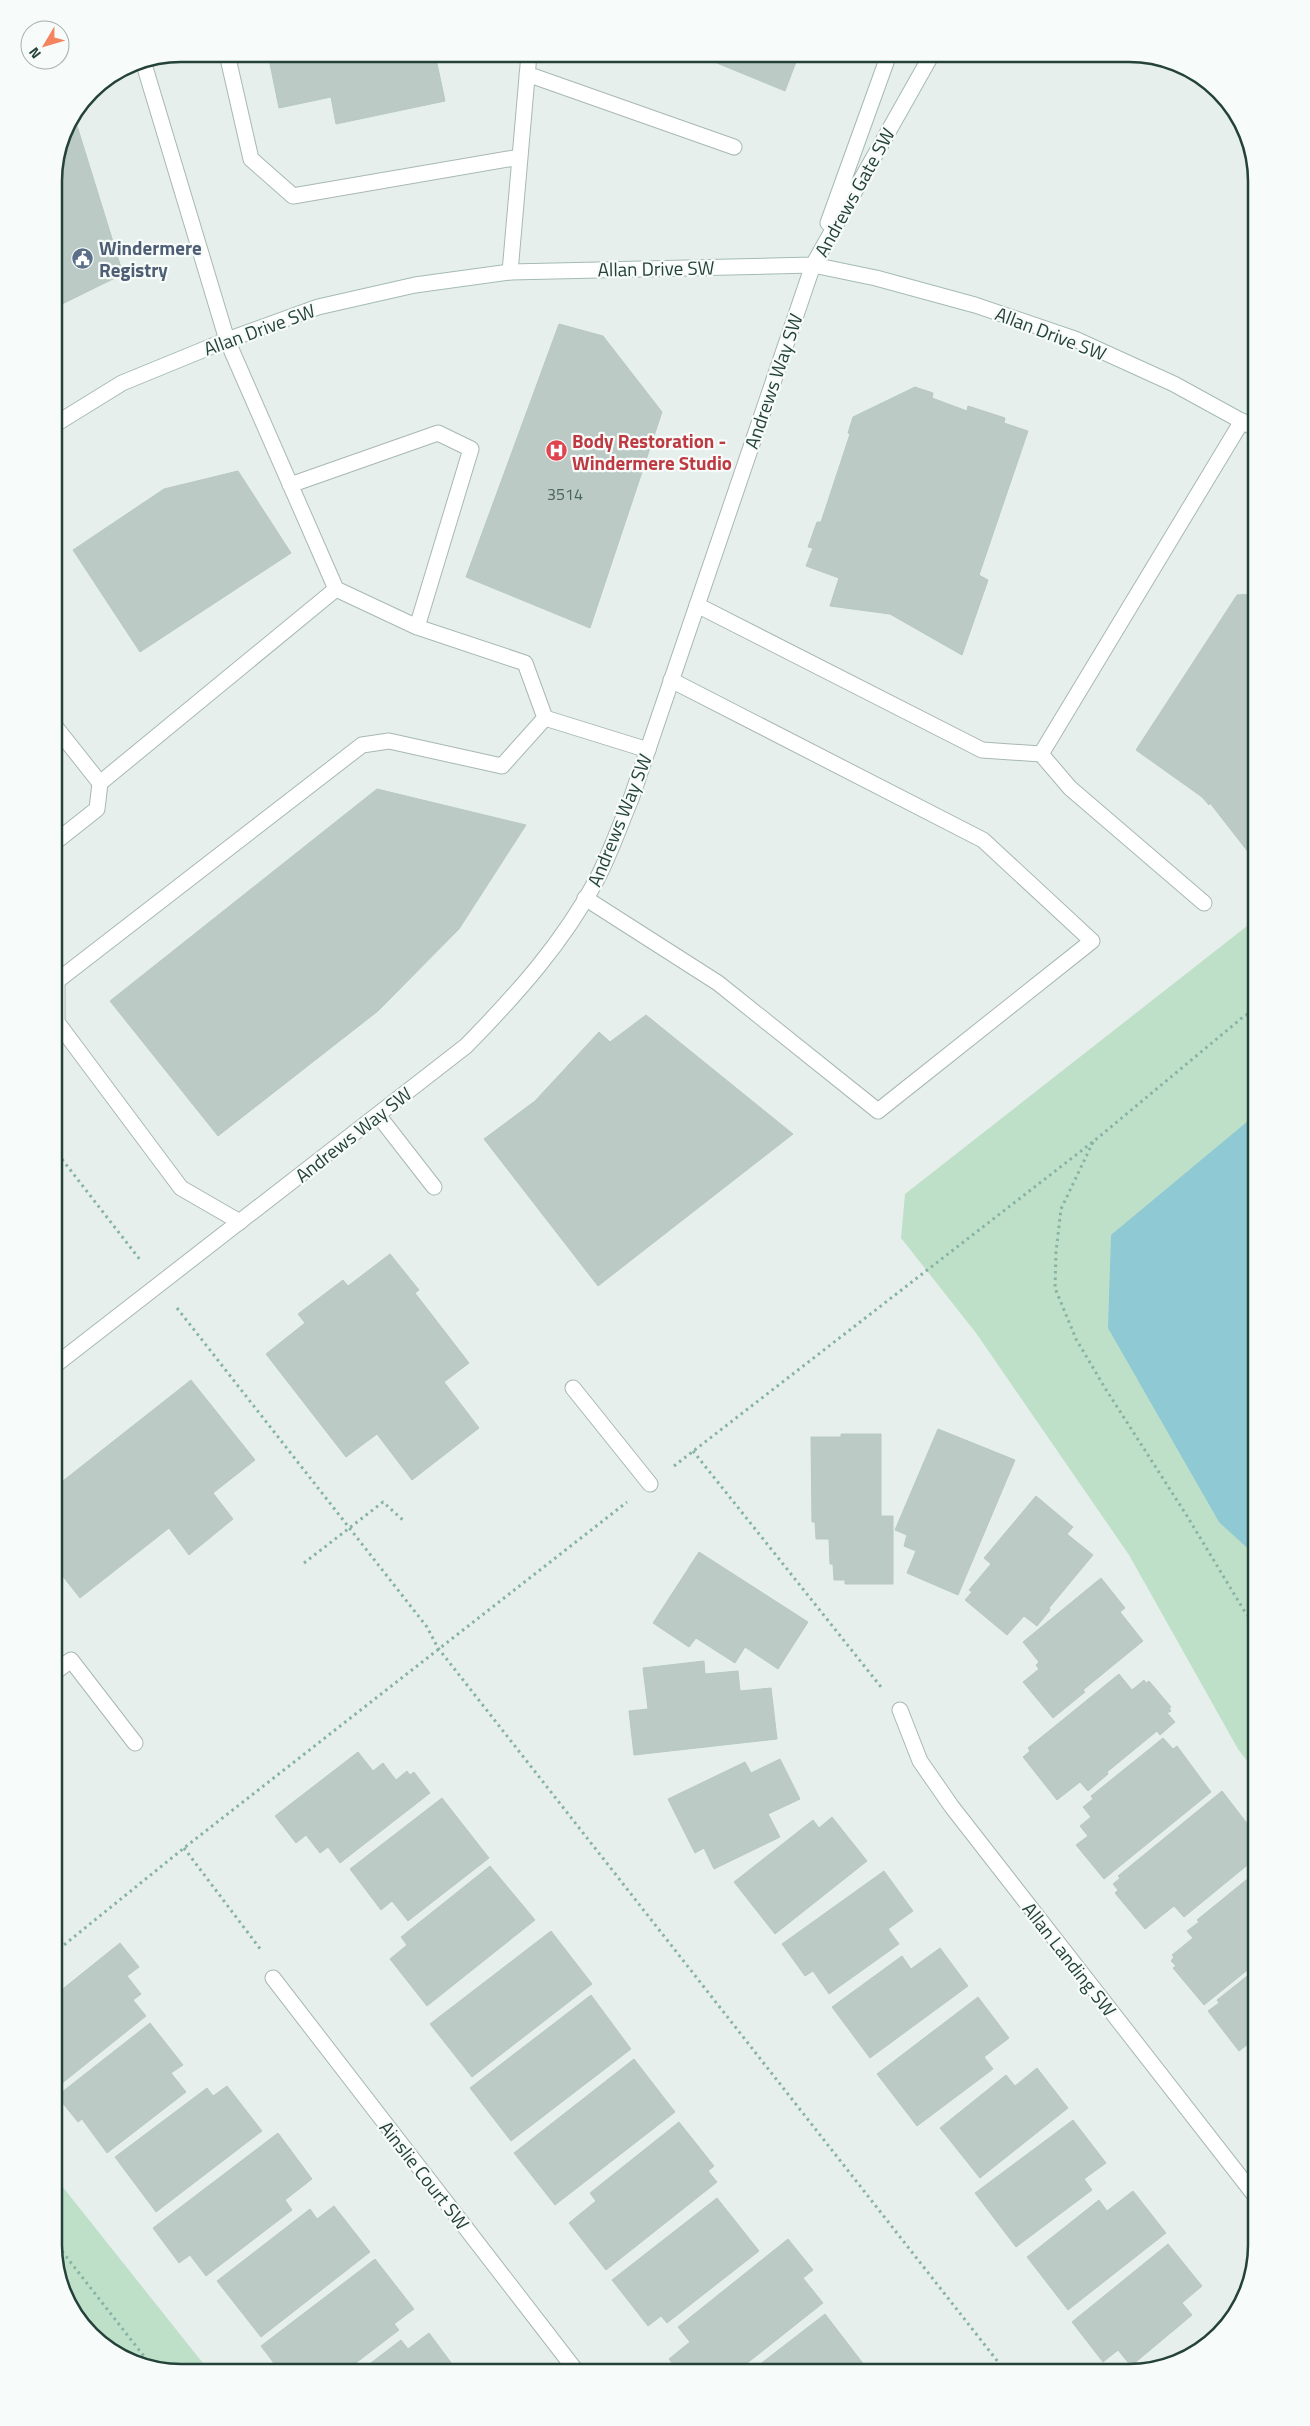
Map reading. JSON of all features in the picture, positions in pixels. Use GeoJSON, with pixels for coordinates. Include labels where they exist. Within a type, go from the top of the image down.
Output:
{"type":"FeatureCollection","features":[{"type":"Feature","properties":{"kind":"street"},"geometry":{"type":"LineString","coordinates":[[230,63],[251,159],[293,196],[520,157]]}},
{"type":"Feature","properties":{"kind":"street"},"geometry":{"type":"LineString","coordinates":[[510,272],[528,63]]}},
{"type":"Feature","properties":{"kind":"street","name":"Andrews Gate SW"},"geometry":{"type":"LineString","coordinates":[[813,265],[886,63]]}},
{"type":"Feature","properties":{"kind":"street","name":"Andrews Gate SW"},"geometry":{"type":"LineString","coordinates":[[813,265],[927,63]]}},
{"type":"Feature","properties":{"kind":"street"},"geometry":{"type":"LineString","coordinates":[[145,69],[227,340],[336,588],[417,627],[525,663],[545,718]]}},
{"type":"Feature","properties":{"kind":"street"},"geometry":{"type":"LineString","coordinates":[[527,74],[734,147]]}},
{"type":"Feature","properties":{"kind":"street","name":"Allan Drive SW"},"geometry":{"type":"LineString","coordinates":[[63,419],[122,383],[227,340],[318,306],[415,286],[510,272],[813,265],[876,278],[976,305],[1075,339],[1174,384],[1248,424]]}},
{"type":"Feature","properties":{"kind":"street","name":"Andrews Way SW"},"geometry":{"type":"LineString","coordinates":[[63,1359],[466,1046],[514,998],[556,946],[597,879],[631,799],[813,265]]}},
{"type":"Feature","properties":{"kind":"street"},"geometry":{"type":"LineString","coordinates":[[1041,754],[1242,421]]}},
{"type":"Feature","properties":{"kind":"street"},"geometry":{"type":"LineString","coordinates":[[290,485],[438,433],[472,449],[417,627]]}},
{"type":"Feature","properties":{"kind":"street"},"geometry":{"type":"LineString","coordinates":[[63,836],[97,809],[100,784],[336,588]]}},
{"type":"Feature","properties":{"kind":"street"},"geometry":{"type":"LineString","coordinates":[[697,605],[982,750],[1041,754],[1070,788],[1204,903]]}},
{"type":"Feature","properties":{"kind":"street"},"geometry":{"type":"LineString","coordinates":[[585,898],[718,983],[878,1111],[1092,941],[983,840],[671,680]]}},
{"type":"Feature","properties":{"kind":"street"},"geometry":{"type":"LineString","coordinates":[[545,718],[648,750]]}},
{"type":"Feature","properties":{"kind":"street"},"geometry":{"type":"LineString","coordinates":[[63,976],[362,745],[389,740],[502,766],[545,718]]}},
{"type":"Feature","properties":{"kind":"street"},"geometry":{"type":"LineString","coordinates":[[63,737],[100,784]]}},
{"type":"Feature","properties":{"kind":"street"},"geometry":{"type":"LineString","coordinates":[[63,1030],[181,1188],[240,1222]]}},
{"type":"Feature","properties":{"kind":"street"},"geometry":{"type":"LineString","coordinates":[[378,1115],[434,1187]]}},
{"type":"Feature","properties":{"kind":"street"},"geometry":{"type":"LineString","coordinates":[[573,1388],[650,1484]]}},
{"type":"Feature","properties":{"kind":"street"},"geometry":{"type":"LineString","coordinates":[[63,1666],[71,1660],[135,1743]]}},
{"type":"Feature","properties":{"kind":"street","name":"Allan Landing SW"},"geometry":{"type":"LineString","coordinates":[[900,1710],[920,1761],[952,1807],[1248,2187]]}},
{"type":"Feature","properties":{"kind":"street","name":"Ainslie Court SW"},"geometry":{"type":"LineString","coordinates":[[273,1978],[570,2363]]}},
{"type":"Feature","properties":{"kind":"path"},"geometry":{"type":"LineString","coordinates":[[63,1946],[438,1648],[1094,1141],[1248,1014]]}},
{"type":"Feature","properties":{"kind":"path"},"geometry":{"type":"LineString","coordinates":[[1094,1141],[1061,1209],[1056,1252],[1055,1288],[1076,1339],[1248,1615]]}},
{"type":"Feature","properties":{"kind":"path"},"geometry":{"type":"LineString","coordinates":[[63,1161],[427,1627],[438,1648],[1000,2364]]}},
{"type":"Feature","properties":{"kind":"path"},"geometry":{"type":"LineString","coordinates":[[693,1451],[900,1710]]}},
{"type":"Feature","properties":{"kind":"path"},"geometry":{"type":"LineString","coordinates":[[304,1563],[383,1502],[404,1521]]}},
{"type":"Feature","properties":{"kind":"path"},"geometry":{"type":"LineString","coordinates":[[184,1848],[261,1950],[273,1978]]}},
{"type":"Feature","properties":{"kind":"path"},"geometry":{"type":"LineString","coordinates":[[63,2253],[145,2358]]}},
{"type":"Feature","properties":{"kind":"green space"},"geometry":{"type":"Polygon","coordinates":[[[1248,925],[1248,1762],[1238,1749],[1129,1555],[976,1333],[901,1238],[905,1194],[1248,925]]]}},
{"type":"Feature","properties":{"kind":"green space"},"geometry":{"type":"Polygon","coordinates":[[[63,2187],[203,2363],[173,2363],[143,2357],[122,2348],[109,2339],[87,2317],[78,2304],[65,2268],[63,2253],[63,2187]]]}},
{"type":"Feature","properties":{"kind":"water"},"geometry":{"type":"Polygon","coordinates":[[[1248,1121],[1248,1549],[1219,1522],[1108,1328],[1111,1235],[1248,1121]]]}},
{"type":"Feature","properties":{"kind":"building"},"geometry":{"type":"Polygon","coordinates":[[[270,63],[437,63],[445,101],[336,124],[331,97],[279,108],[270,63]]]}},
{"type":"Feature","properties":{"kind":"building"},"geometry":{"type":"Polygon","coordinates":[[[717,63],[796,63],[785,91],[717,63]]]}},
{"type":"Feature","properties":{"kind":"building"},"geometry":{"type":"Polygon","coordinates":[[[77,125],[123,274],[63,304],[63,173],[67,150],[77,125]]]}},
{"type":"Feature","properties":{"kind":"building"},"geometry":{"type":"Polygon","coordinates":[[[559,324],[603,336],[662,412],[590,628],[466,577],[559,324]]]}},
{"type":"Feature","properties":{"kind":"building"},"geometry":{"type":"Polygon","coordinates":[[[915,387],[933,393],[932,398],[967,411],[968,406],[1005,418],[1004,423],[1028,431],[979,575],[988,580],[962,655],[890,614],[830,606],[839,578],[806,566],[813,548],[808,547],[817,522],[821,522],[850,434],[848,433],[853,417],[915,387]]]}},
{"type":"Feature","properties":{"kind":"building"},"geometry":{"type":"Polygon","coordinates":[[[238,471],[291,553],[140,652],[73,550],[164,489],[238,471]]]}},
{"type":"Feature","properties":{"kind":"building"},"geometry":{"type":"Polygon","coordinates":[[[1248,594],[1248,852],[1210,803],[1209,805],[1202,797],[1136,750],[1237,595],[1248,594]]]}},
{"type":"Feature","properties":{"kind":"building"},"geometry":{"type":"Polygon","coordinates":[[[377,789],[526,825],[459,929],[378,1011],[218,1136],[110,1001],[377,789]]]}},
{"type":"Feature","properties":{"kind":"building"},"geometry":{"type":"Polygon","coordinates":[[[646,1015],[793,1134],[598,1286],[484,1139],[535,1101],[599,1032],[610,1042],[646,1015]]]}},
{"type":"Feature","properties":{"kind":"building"},"geometry":{"type":"Polygon","coordinates":[[[390,1254],[419,1290],[415,1293],[469,1363],[444,1382],[479,1428],[412,1480],[377,1434],[346,1457],[266,1354],[305,1323],[298,1314],[343,1280],[348,1286],[390,1254]]]}},
{"type":"Feature","properties":{"kind":"building"},"geometry":{"type":"Polygon","coordinates":[[[191,1380],[255,1460],[213,1493],[233,1519],[189,1555],[169,1528],[80,1598],[63,1576],[63,1481],[191,1380]]]}},
{"type":"Feature","properties":{"kind":"building"},"geometry":{"type":"Polygon","coordinates":[[[938,1429],[1015,1460],[958,1595],[907,1573],[916,1551],[904,1546],[907,1535],[895,1530],[938,1429]]]}},
{"type":"Feature","properties":{"kind":"building"},"geometry":{"type":"Polygon","coordinates":[[[841,1434],[881,1434],[881,1516],[893,1516],[893,1584],[845,1584],[845,1580],[834,1580],[833,1564],[830,1564],[829,1539],[816,1539],[815,1522],[812,1522],[811,1437],[841,1437],[841,1434]]]}},
{"type":"Feature","properties":{"kind":"building"},"geometry":{"type":"Polygon","coordinates":[[[1036,1496],[1073,1527],[1067,1534],[1093,1555],[1049,1608],[1050,1610],[1037,1626],[1024,1616],[1007,1635],[965,1600],[972,1592],[969,1590],[991,1564],[984,1558],[1036,1496]]]}},
{"type":"Feature","properties":{"kind":"building"},"geometry":{"type":"Polygon","coordinates":[[[699,1552],[808,1622],[778,1669],[745,1647],[735,1663],[696,1638],[689,1647],[653,1623],[699,1552]]]}},
{"type":"Feature","properties":{"kind":"building"},"geometry":{"type":"Polygon","coordinates":[[[1101,1578],[1125,1608],[1120,1612],[1143,1641],[1083,1690],[1085,1692],[1053,1718],[1023,1682],[1039,1669],[1036,1665],[1039,1662],[1023,1642],[1101,1578]]]}},
{"type":"Feature","properties":{"kind":"building"},"geometry":{"type":"Polygon","coordinates":[[[704,1661],[705,1674],[738,1671],[740,1691],[771,1688],[777,1739],[634,1755],[629,1711],[648,1709],[643,1668],[704,1661]]]}},
{"type":"Feature","properties":{"kind":"building"},"geometry":{"type":"Polygon","coordinates":[[[1119,1674],[1132,1690],[1144,1680],[1146,1683],[1149,1681],[1171,1707],[1169,1708],[1171,1711],[1167,1713],[1175,1722],[1160,1735],[1157,1731],[1107,1772],[1108,1774],[1088,1791],[1080,1782],[1057,1800],[1023,1757],[1030,1751],[1028,1748],[1119,1674]]]}},
{"type":"Feature","properties":{"kind":"building"},"geometry":{"type":"Polygon","coordinates":[[[1163,1738],[1173,1749],[1177,1746],[1211,1792],[1104,1879],[1076,1845],[1088,1836],[1080,1826],[1091,1817],[1083,1807],[1093,1799],[1091,1796],[1163,1738]]]}},
{"type":"Feature","properties":{"kind":"building"},"geometry":{"type":"Polygon","coordinates":[[[358,1752],[373,1771],[383,1763],[396,1780],[407,1771],[410,1775],[414,1772],[430,1793],[340,1863],[328,1847],[320,1853],[306,1835],[296,1843],[275,1816],[358,1752]]]}},
{"type":"Feature","properties":{"kind":"building"},"geometry":{"type":"Polygon","coordinates":[[[780,1759],[800,1799],[768,1814],[780,1837],[714,1869],[704,1848],[695,1853],[668,1799],[745,1762],[751,1773],[780,1759]]]}},
{"type":"Feature","properties":{"kind":"building"},"geometry":{"type":"Polygon","coordinates":[[[1222,1791],[1248,1825],[1248,1865],[1184,1917],[1174,1906],[1145,1929],[1115,1893],[1118,1890],[1113,1884],[1120,1878],[1118,1876],[1222,1791]]]}},
{"type":"Feature","properties":{"kind":"building"},"geometry":{"type":"Polygon","coordinates":[[[442,1798],[489,1858],[408,1921],[392,1901],[381,1910],[350,1869],[442,1798]]]}},
{"type":"Feature","properties":{"kind":"building"},"geometry":{"type":"Polygon","coordinates":[[[832,1817],[867,1861],[775,1934],[734,1882],[813,1820],[819,1828],[832,1817]]]}},
{"type":"Feature","properties":{"kind":"building"},"geometry":{"type":"Polygon","coordinates":[[[490,1866],[535,1920],[427,2006],[390,1959],[407,1945],[401,1937],[490,1866]]]}},
{"type":"Feature","properties":{"kind":"building"},"geometry":{"type":"Polygon","coordinates":[[[884,1871],[913,1911],[888,1929],[899,1944],[829,1994],[813,1971],[805,1976],[782,1944],[884,1871]]]}},
{"type":"Feature","properties":{"kind":"building"},"geometry":{"type":"Polygon","coordinates":[[[1248,1879],[1248,1969],[1204,2005],[1173,1968],[1176,1966],[1171,1961],[1174,1957],[1172,1955],[1193,1938],[1187,1931],[1199,1922],[1197,1920],[1248,1879]]]}},
{"type":"Feature","properties":{"kind":"building"},"geometry":{"type":"Polygon","coordinates":[[[551,1931],[592,1984],[472,2077],[430,2024],[551,1931]]]}},
{"type":"Feature","properties":{"kind":"building"},"geometry":{"type":"Polygon","coordinates":[[[120,1943],[139,1967],[127,1976],[141,1994],[133,2000],[146,2016],[63,2082],[63,1989],[120,1943]]]}},
{"type":"Feature","properties":{"kind":"building"},"geometry":{"type":"Polygon","coordinates":[[[940,1948],[968,1986],[870,2058],[832,2007],[902,1956],[911,1969],[940,1948]]]}},
{"type":"Feature","properties":{"kind":"building"},"geometry":{"type":"Polygon","coordinates":[[[1248,1975],[1248,2044],[1239,2051],[1208,2011],[1219,2003],[1217,2000],[1248,1975]]]}},
{"type":"Feature","properties":{"kind":"building"},"geometry":{"type":"Polygon","coordinates":[[[591,1995],[631,2049],[511,2141],[470,2088],[591,1995]]]}},
{"type":"Feature","properties":{"kind":"building"},"geometry":{"type":"Polygon","coordinates":[[[978,1997],[1009,2038],[984,2057],[993,2069],[917,2126],[877,2074],[978,1997]]]}},
{"type":"Feature","properties":{"kind":"building"},"geometry":{"type":"Polygon","coordinates":[[[150,2023],[183,2065],[171,2073],[186,2092],[107,2153],[82,2119],[78,2122],[63,2103],[63,2091],[150,2023]]]}},
{"type":"Feature","properties":{"kind":"building"},"geometry":{"type":"Polygon","coordinates":[[[634,2059],[675,2112],[555,2205],[514,2153],[634,2059]]]}},
{"type":"Feature","properties":{"kind":"building"},"geometry":{"type":"Polygon","coordinates":[[[1037,2068],[1068,2108],[980,2178],[940,2128],[1006,2075],[1015,2086],[1037,2068]]]}},
{"type":"Feature","properties":{"kind":"building"},"geometry":{"type":"Polygon","coordinates":[[[227,2086],[262,2131],[156,2212],[115,2157],[207,2088],[213,2096],[227,2086]]]}},
{"type":"Feature","properties":{"kind":"building"},"geometry":{"type":"Polygon","coordinates":[[[1073,2120],[1106,2163],[1084,2179],[1092,2190],[1016,2247],[975,2193],[1073,2120]]]}},
{"type":"Feature","properties":{"kind":"building"},"geometry":{"type":"Polygon","coordinates":[[[679,2122],[714,2166],[708,2171],[717,2182],[606,2270],[569,2223],[596,2201],[590,2193],[679,2122]]]}},
{"type":"Feature","properties":{"kind":"building"},"geometry":{"type":"Polygon","coordinates":[[[278,2133],[312,2179],[285,2200],[292,2210],[206,2276],[190,2255],[179,2263],[153,2228],[278,2133]]]}},
{"type":"Feature","properties":{"kind":"building"},"geometry":{"type":"Polygon","coordinates":[[[1133,2191],[1166,2233],[1068,2310],[1027,2257],[1099,2200],[1107,2211],[1133,2191]]]}},
{"type":"Feature","properties":{"kind":"building"},"geometry":{"type":"Polygon","coordinates":[[[717,2198],[759,2251],[667,2323],[661,2316],[648,2326],[612,2280],[717,2198]]]}},
{"type":"Feature","properties":{"kind":"building"},"geometry":{"type":"Polygon","coordinates":[[[334,2206],[370,2252],[261,2337],[217,2281],[310,2209],[317,2219],[334,2206]]]}},
{"type":"Feature","properties":{"kind":"building"},"geometry":{"type":"Polygon","coordinates":[[[788,2239],[813,2270],[803,2278],[823,2303],[747,2364],[672,2364],[669,2359],[690,2342],[678,2327],[788,2239]]]}},
{"type":"Feature","properties":{"kind":"building"},"geometry":{"type":"Polygon","coordinates":[[[1168,2244],[1202,2286],[1182,2303],[1192,2315],[1134,2363],[1129,2364],[1118,2350],[1103,2362],[1072,2322],[1168,2244]]]}},
{"type":"Feature","properties":{"kind":"building"},"geometry":{"type":"Polygon","coordinates":[[[375,2259],[414,2309],[394,2324],[399,2330],[356,2363],[274,2363],[261,2346],[375,2259]]]}},
{"type":"Feature","properties":{"kind":"building"},"geometry":{"type":"Polygon","coordinates":[[[825,2314],[863,2364],[761,2364],[825,2314]]]}},
{"type":"Feature","properties":{"kind":"building"},"geometry":{"type":"Polygon","coordinates":[[[429,2333],[452,2363],[371,2363],[401,2340],[408,2349],[429,2333]]]}},
{"type":"Feature","properties":{"kind":"place","name":"Windermere Registry"},"geometry":{"type":"Point","coordinates":[83,258]}},
{"type":"Feature","properties":{"kind":"place","name":"Body Restoration - Windermere Studio"},"geometry":{"type":"Point","coordinates":[556,451]}}]}
